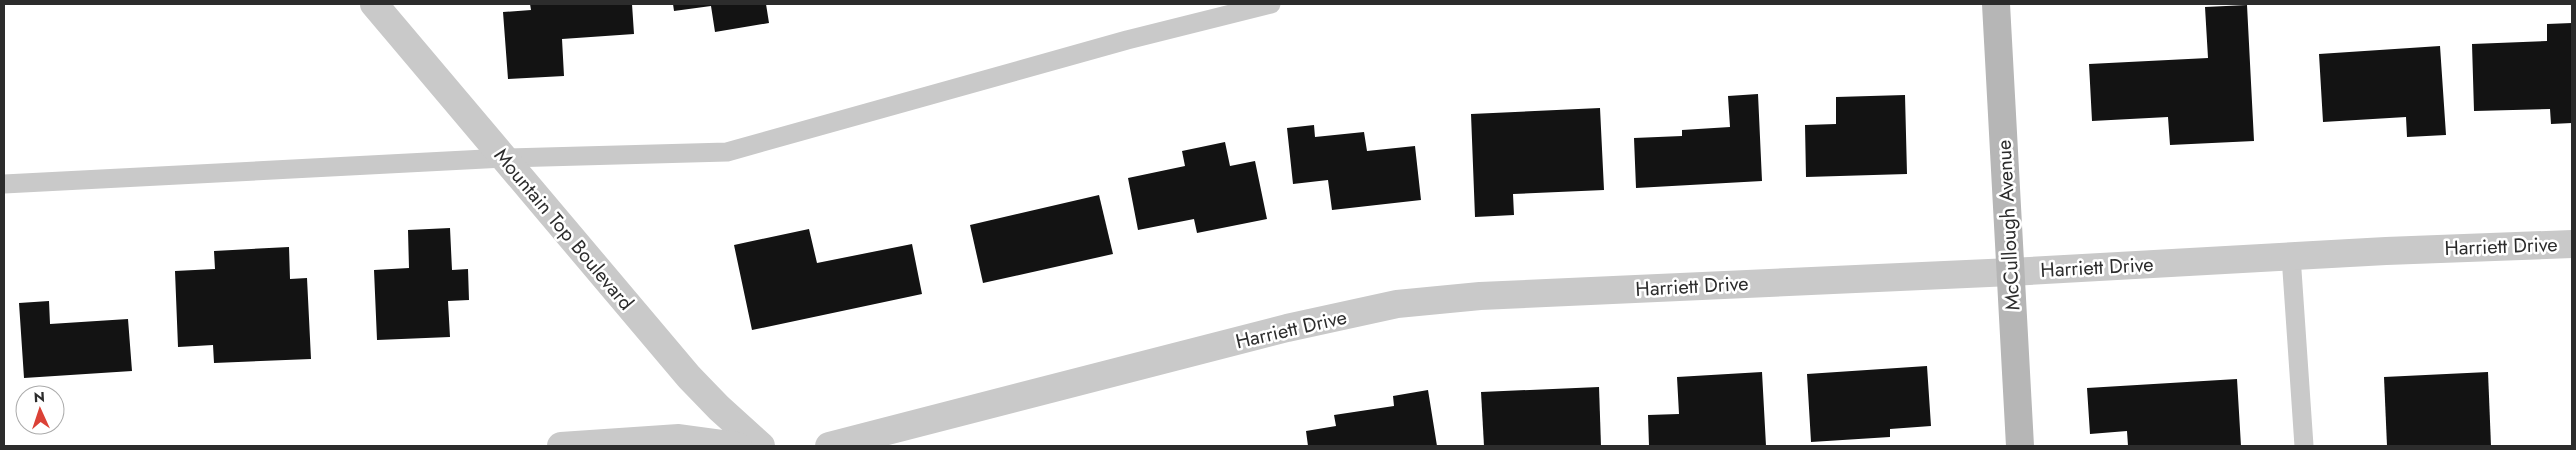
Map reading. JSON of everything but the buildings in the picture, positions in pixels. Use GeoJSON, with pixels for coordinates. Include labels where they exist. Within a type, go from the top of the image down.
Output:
{"type":"FeatureCollection","features":[{"type":"Feature","properties":{"kind":"main road","name":"McCullough Avenue"},"geometry":{"type":"LineString","coordinates":[[1996,4],[2020,446]]}},
{"type":"Feature","properties":{"kind":"street","name":"Mountain Top Boulevard"},"geometry":{"type":"LineString","coordinates":[[374,4],[689,377],[719,408],[762,446]]}},
{"type":"Feature","properties":{"kind":"street","name":"Harriett Drive"},"geometry":{"type":"LineString","coordinates":[[830,446],[1278,331],[1397,304],[1480,296],[2572,244]]}},
{"type":"Feature","properties":{"kind":"street"},"geometry":{"type":"LineString","coordinates":[[561,446],[679,438],[738,446]]}},
{"type":"Feature","properties":{"kind":"lane"},"geometry":{"type":"LineString","coordinates":[[4,184],[504,158],[727,152],[1118,42],[1271,4]]}},
{"type":"Feature","properties":{"kind":"lane"},"geometry":{"type":"LineString","coordinates":[[2291,256],[2304,446]]}}]}
